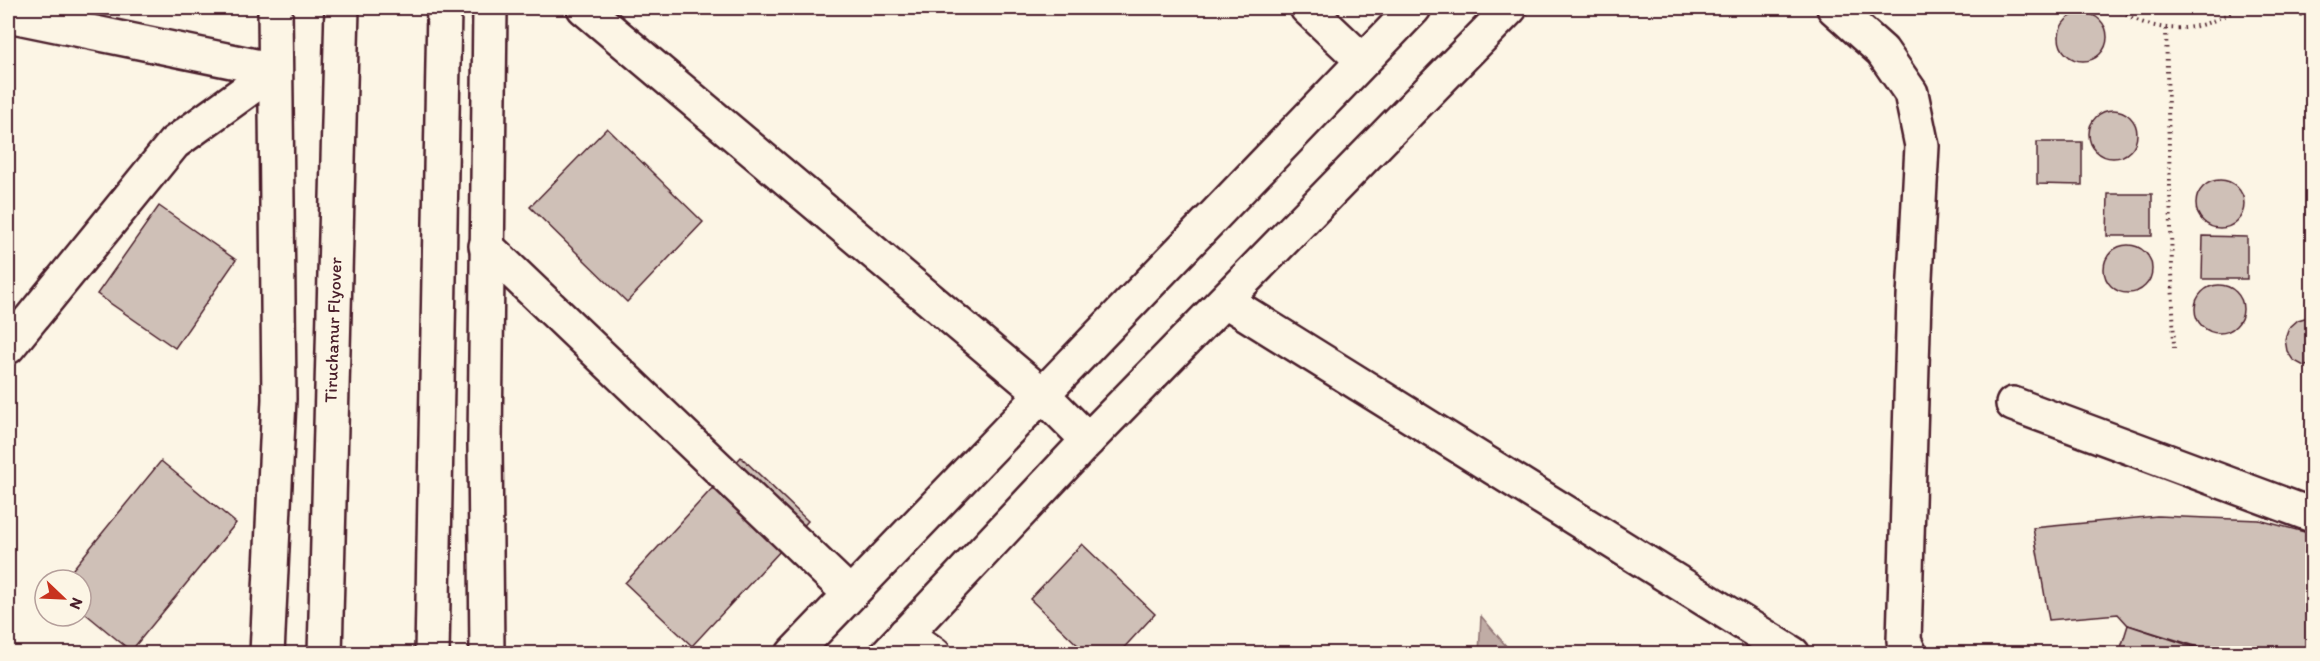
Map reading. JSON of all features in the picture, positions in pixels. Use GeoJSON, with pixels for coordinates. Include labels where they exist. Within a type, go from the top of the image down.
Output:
{"type":"FeatureCollection","features":[{"type":"Feature","properties":{"kind":"main road"},"geometry":{"type":"LineString","coordinates":[[267,654],[279,399],[275,8]]}},
{"type":"Feature","properties":{"kind":"main road","name":"Tiruchanur Flyover"},"geometry":{"type":"LineString","coordinates":[[325,654],[342,8]]}},
{"type":"Feature","properties":{"kind":"main road"},"geometry":{"type":"LineString","coordinates":[[432,654],[444,8]]}},
{"type":"Feature","properties":{"kind":"main road"},"geometry":{"type":"LineString","coordinates":[[487,654],[486,246],[489,8]]}},
{"type":"Feature","properties":{"kind":"main road"},"geometry":{"type":"LineString","coordinates":[[584,8],[1042,394],[1088,440]]}},
{"type":"Feature","properties":{"kind":"main road"},"geometry":{"type":"LineString","coordinates":[[1307,8],[1363,61]]}},
{"type":"Feature","properties":{"kind":"main road"},"geometry":{"type":"LineString","coordinates":[[793,654],[1414,8]]}},
{"type":"Feature","properties":{"kind":"main road"},"geometry":{"type":"LineString","coordinates":[[934,654],[896,644],[1088,440],[1510,8]]}},
{"type":"Feature","properties":{"kind":"main road"},"geometry":{"type":"LineString","coordinates":[[1834,8],[1882,51],[1911,93],[1922,146],[1914,309],[1905,641],[1910,654]]}},
{"type":"Feature","properties":{"kind":"main road"},"geometry":{"type":"LineString","coordinates":[[8,15],[275,70]]}},
{"type":"Feature","properties":{"kind":"main road"},"geometry":{"type":"LineString","coordinates":[[8,345],[174,143],[275,70]]}},
{"type":"Feature","properties":{"kind":"main road"},"geometry":{"type":"LineString","coordinates":[[486,246],[850,594]]}},
{"type":"Feature","properties":{"kind":"main road"},"geometry":{"type":"LineString","coordinates":[[1226,301],[1793,654]]}},
{"type":"Feature","properties":{"kind":"main road"},"geometry":{"type":"LineString","coordinates":[[2013,404],[2313,515]]}},
{"type":"Feature","properties":{"kind":"path"},"geometry":{"type":"LineString","coordinates":[[2116,8],[2132,19],[2166,29],[2201,26],[2237,8]]}},
{"type":"Feature","properties":{"kind":"path"},"geometry":{"type":"LineString","coordinates":[[2291,8],[2313,21]]}},
{"type":"Feature","properties":{"kind":"path"},"geometry":{"type":"LineString","coordinates":[[2166,29],[2174,348]]}},
{"type":"Feature","properties":{"kind":"shaded area"},"geometry":{"type":"Polygon","coordinates":[[[1481,616],[1512,653],[1479,653],[1481,616]]]}},
{"type":"Feature","properties":{"kind":"building"},"geometry":{"type":"Polygon","coordinates":[[[2083,13],[2100,20],[2107,37],[2100,54],[2083,61],[2066,54],[2059,37],[2066,20],[2083,13]]]}},
{"type":"Feature","properties":{"kind":"building"},"geometry":{"type":"Polygon","coordinates":[[[2108,110],[2118,110],[2130,117],[2137,129],[2137,139],[2130,151],[2118,158],[2108,158],[2093,147],[2089,139],[2089,129],[2100,114],[2108,110]]]}},
{"type":"Feature","properties":{"kind":"building"},"geometry":{"type":"Polygon","coordinates":[[[607,128],[703,222],[627,302],[530,207],[607,128]]]}},
{"type":"Feature","properties":{"kind":"building"},"geometry":{"type":"Polygon","coordinates":[[[2037,142],[2082,142],[2082,185],[2037,184],[2037,142]]]}},
{"type":"Feature","properties":{"kind":"building"},"geometry":{"type":"Polygon","coordinates":[[[2220,180],[2237,187],[2244,204],[2237,221],[2220,228],[2203,221],[2196,204],[2203,187],[2220,180]]]}},
{"type":"Feature","properties":{"kind":"building"},"geometry":{"type":"Polygon","coordinates":[[[2108,194],[2152,194],[2152,236],[2107,236],[2108,194]]]}},
{"type":"Feature","properties":{"kind":"building"},"geometry":{"type":"Polygon","coordinates":[[[159,206],[236,260],[175,348],[97,294],[159,206]]]}},
{"type":"Feature","properties":{"kind":"building"},"geometry":{"type":"Polygon","coordinates":[[[2203,236],[2247,237],[2247,279],[2202,279],[2203,236]]]}},
{"type":"Feature","properties":{"kind":"building"},"geometry":{"type":"Polygon","coordinates":[[[2128,245],[2145,252],[2152,269],[2145,286],[2128,293],[2111,286],[2104,269],[2111,252],[2128,245]]]}},
{"type":"Feature","properties":{"kind":"building"},"geometry":{"type":"Polygon","coordinates":[[[2214,285],[2224,285],[2236,292],[2243,304],[2243,314],[2236,326],[2224,333],[2214,333],[2199,322],[2195,314],[2195,304],[2206,289],[2214,285]]]}},
{"type":"Feature","properties":{"kind":"building"},"geometry":{"type":"Polygon","coordinates":[[[2312,318],[2312,365],[2304,366],[2293,360],[2287,351],[2285,339],[2289,328],[2298,320],[2312,318]]]}},
{"type":"Feature","properties":{"kind":"building"},"geometry":{"type":"Polygon","coordinates":[[[741,457],[808,521],[692,646],[625,583],[741,457]]]}},
{"type":"Feature","properties":{"kind":"building"},"geometry":{"type":"Polygon","coordinates":[[[161,461],[236,523],[131,651],[93,620],[93,568],[74,568],[161,461]]]}},
{"type":"Feature","properties":{"kind":"building"},"geometry":{"type":"Polygon","coordinates":[[[2157,516],[2259,520],[2312,534],[2312,654],[2221,654],[2128,625],[2118,614],[2049,620],[2033,528],[2157,516]]]}},
{"type":"Feature","properties":{"kind":"building"},"geometry":{"type":"Polygon","coordinates":[[[1082,544],[1155,614],[1118,654],[1087,654],[1030,599],[1082,544]]]}},
{"type":"Feature","properties":{"kind":"building"},"geometry":{"type":"Polygon","coordinates":[[[2128,625],[2215,654],[2119,654],[2128,625]]]}}]}
